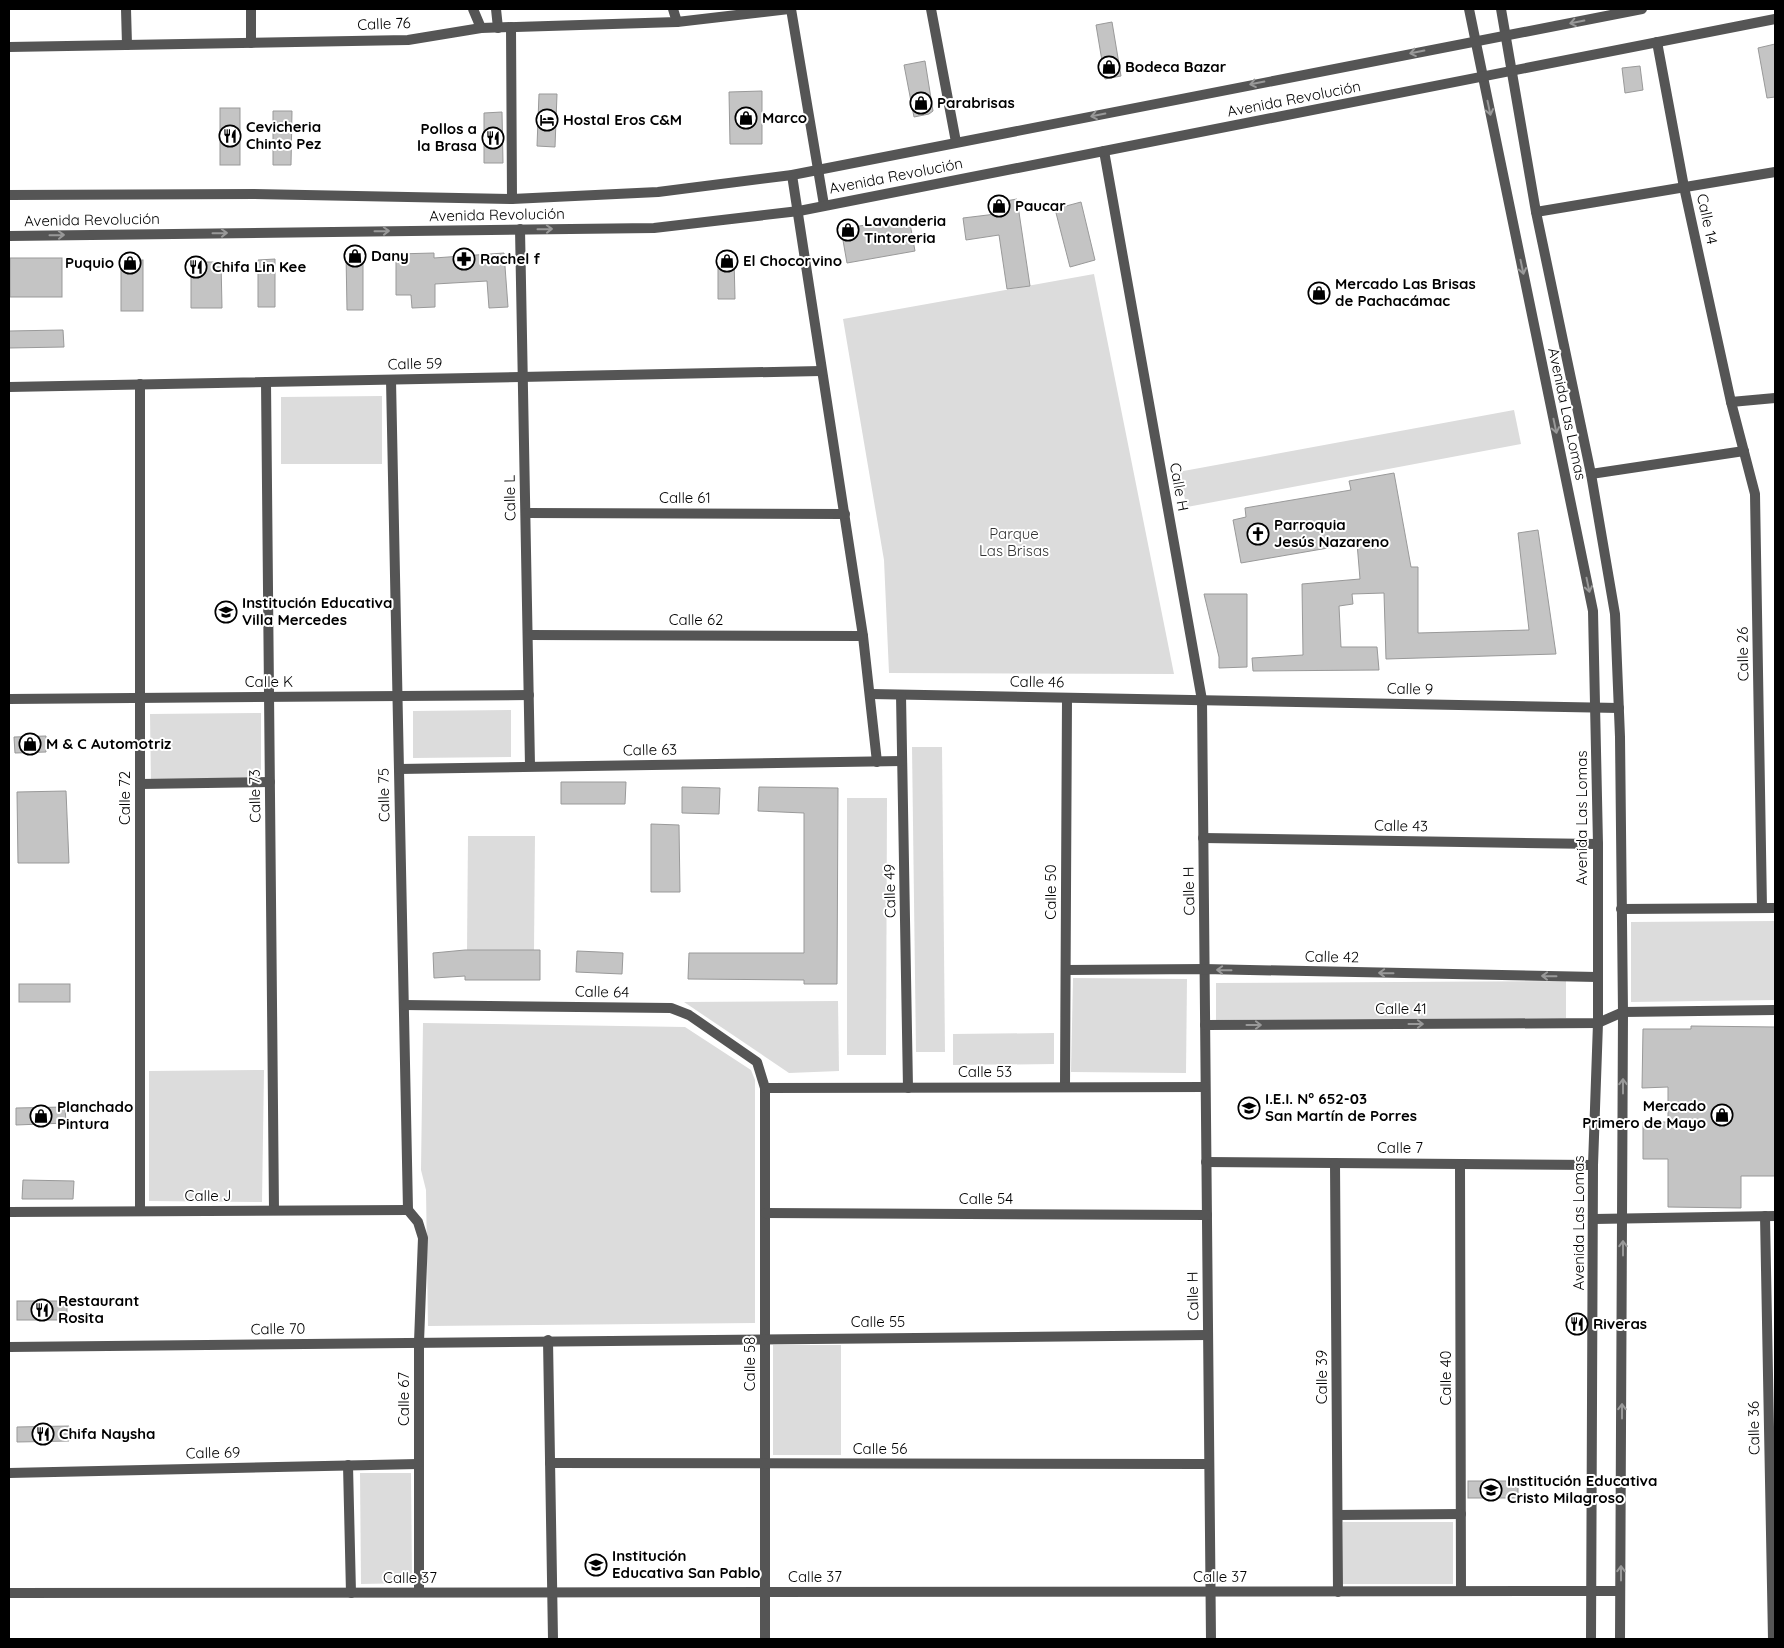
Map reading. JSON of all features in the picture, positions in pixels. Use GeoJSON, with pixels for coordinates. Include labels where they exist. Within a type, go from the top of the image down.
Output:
{"type":"FeatureCollection","features":[{"type":"Feature","properties":{"kind":"street"},"geometry":{"type":"LineString","coordinates":[[126,9],[127,45]]}},
{"type":"Feature","properties":{"kind":"street"},"geometry":{"type":"LineString","coordinates":[[251,9],[251,43]]}},
{"type":"Feature","properties":{"kind":"street"},"geometry":{"type":"LineString","coordinates":[[473,9],[481,28]]}},
{"type":"Feature","properties":{"kind":"street"},"geometry":{"type":"LineString","coordinates":[[496,9],[498,28]]}},
{"type":"Feature","properties":{"kind":"street"},"geometry":{"type":"LineString","coordinates":[[673,9],[677,22]]}},
{"type":"Feature","properties":{"kind":"street"},"geometry":{"type":"LineString","coordinates":[[790,9],[824,206]]}},
{"type":"Feature","properties":{"kind":"street","name":"Calle 76"},"geometry":{"type":"LineString","coordinates":[[9,47],[408,40],[481,28],[677,22],[790,9]]}},
{"type":"Feature","properties":{"kind":"street"},"geometry":{"type":"LineString","coordinates":[[931,9],[956,142]]}},
{"type":"Feature","properties":{"kind":"street","name":"Avenida Las Lomas"},"geometry":{"type":"LineString","coordinates":[[1469,9],[1593,611],[1598,844],[1598,1023],[1593,1165],[1591,1639]]}},
{"type":"Feature","properties":{"kind":"street","name":"Avenida Las Lomas"},"geometry":{"type":"LineString","coordinates":[[1501,9],[1536,212],[1591,474],[1615,614],[1619,708],[1623,1012],[1620,1639]]}},
{"type":"Feature","properties":{"kind":"street","name":"Avenida Revolución"},"geometry":{"type":"LineString","coordinates":[[9,196],[254,194],[512,199],[658,192],[792,175],[1640,9]]}},
{"type":"Feature","properties":{"kind":"street","name":"Avenida Revolución"},"geometry":{"type":"LineString","coordinates":[[9,236],[654,228],[824,206],[1775,19]]}},
{"type":"Feature","properties":{"kind":"street"},"geometry":{"type":"LineString","coordinates":[[511,27],[512,199]]}},
{"type":"Feature","properties":{"kind":"street","name":"Calle 14"},"geometry":{"type":"LineString","coordinates":[[1657,42],[1684,187],[1731,402]]}},
{"type":"Feature","properties":{"kind":"street","name":"Calle H"},"geometry":{"type":"LineString","coordinates":[[1104,151],[1202,700],[1211,1639]]}},
{"type":"Feature","properties":{"kind":"street"},"geometry":{"type":"LineString","coordinates":[[1536,212],[1775,172]]}},
{"type":"Feature","properties":{"kind":"street"},"geometry":{"type":"LineString","coordinates":[[792,175],[799,210],[821,372],[863,636],[871,694],[877,762]]}},
{"type":"Feature","properties":{"kind":"street","name":"Calle L"},"geometry":{"type":"LineString","coordinates":[[520,229],[530,766]]}},
{"type":"Feature","properties":{"kind":"street","name":"Calle 59"},"geometry":{"type":"LineString","coordinates":[[9,387],[821,372]]}},
{"type":"Feature","properties":{"kind":"street","name":"Calle 75"},"geometry":{"type":"LineString","coordinates":[[391,380],[408,1210]]}},
{"type":"Feature","properties":{"kind":"street","name":"Calle 73"},"geometry":{"type":"LineString","coordinates":[[266,382],[274,1210]]}},
{"type":"Feature","properties":{"kind":"street","name":"Calle 72"},"geometry":{"type":"LineString","coordinates":[[140,384],[140,1211]]}},
{"type":"Feature","properties":{"kind":"street"},"geometry":{"type":"LineString","coordinates":[[1731,402],[1775,398]]}},
{"type":"Feature","properties":{"kind":"street","name":"Calle 26"},"geometry":{"type":"LineString","coordinates":[[1731,402],[1755,494],[1762,908]]}},
{"type":"Feature","properties":{"kind":"street"},"geometry":{"type":"LineString","coordinates":[[1591,474],[1744,450]]}},
{"type":"Feature","properties":{"kind":"street","name":"Calle 61"},"geometry":{"type":"LineString","coordinates":[[526,513],[845,514]]}},
{"type":"Feature","properties":{"kind":"street","name":"Calle 62"},"geometry":{"type":"LineString","coordinates":[[528,635],[863,636]]}},
{"type":"Feature","properties":{"kind":"street","name":"Calle 46"},"geometry":{"type":"LineString","coordinates":[[871,694],[1202,700]]}},
{"type":"Feature","properties":{"kind":"street","name":"Calle 49"},"geometry":{"type":"LineString","coordinates":[[901,694],[908,1088]]}},
{"type":"Feature","properties":{"kind":"street","name":"Calle K"},"geometry":{"type":"LineString","coordinates":[[9,699],[529,695]]}},
{"type":"Feature","properties":{"kind":"street","name":"Calle 50"},"geometry":{"type":"LineString","coordinates":[[1065,1087],[1067,698]]}},
{"type":"Feature","properties":{"kind":"street","name":"Calle 9"},"geometry":{"type":"LineString","coordinates":[[1202,700],[1619,708]]}},
{"type":"Feature","properties":{"kind":"street","name":"Calle 63"},"geometry":{"type":"LineString","coordinates":[[399,769],[902,761]]}},
{"type":"Feature","properties":{"kind":"street"},"geometry":{"type":"LineString","coordinates":[[140,784],[270,782]]}},
{"type":"Feature","properties":{"kind":"street","name":"Calle 43"},"geometry":{"type":"LineString","coordinates":[[1203,838],[1598,844]]}},
{"type":"Feature","properties":{"kind":"street"},"geometry":{"type":"LineString","coordinates":[[1621,910],[1775,908]]}},
{"type":"Feature","properties":{"kind":"street","name":"Calle 42"},"geometry":{"type":"LineString","coordinates":[[1066,970],[1204,969],[1597,977]]}},
{"type":"Feature","properties":{"kind":"street","name":"Calle 64"},"geometry":{"type":"LineString","coordinates":[[404,1005],[671,1008],[689,1015],[757,1062],[765,1088]]}},
{"type":"Feature","properties":{"kind":"street"},"geometry":{"type":"LineString","coordinates":[[1598,1023],[1623,1012],[1775,1010]]}},
{"type":"Feature","properties":{"kind":"street","name":"Calle 41"},"geometry":{"type":"LineString","coordinates":[[1205,1025],[1598,1023]]}},
{"type":"Feature","properties":{"kind":"street","name":"Calle 53"},"geometry":{"type":"LineString","coordinates":[[765,1088],[1206,1087]]}},
{"type":"Feature","properties":{"kind":"street","name":"Calle 58"},"geometry":{"type":"LineString","coordinates":[[765,1088],[765,1639]]}},
{"type":"Feature","properties":{"kind":"street","name":"Calle 7"},"geometry":{"type":"LineString","coordinates":[[1206,1162],[1593,1165]]}},
{"type":"Feature","properties":{"kind":"street","name":"Calle 39"},"geometry":{"type":"LineString","coordinates":[[1336,1163],[1338,1592]]}},
{"type":"Feature","properties":{"kind":"street","name":"Calle 40"},"geometry":{"type":"LineString","coordinates":[[1460,1164],[1461,1592]]}},
{"type":"Feature","properties":{"kind":"street","name":"Calle J"},"geometry":{"type":"LineString","coordinates":[[9,1212],[408,1210]]}},
{"type":"Feature","properties":{"kind":"street","name":"Calle 67"},"geometry":{"type":"LineString","coordinates":[[408,1210],[418,1222],[422,1238],[419,1342],[419,1592]]}},
{"type":"Feature","properties":{"kind":"street","name":"Calle 54"},"geometry":{"type":"LineString","coordinates":[[765,1213],[1207,1215]]}},
{"type":"Feature","properties":{"kind":"street"},"geometry":{"type":"LineString","coordinates":[[1594,1219],[1770,1216]]}},
{"type":"Feature","properties":{"kind":"street","name":"Calle 36"},"geometry":{"type":"LineString","coordinates":[[1770,1216],[1772,1639]]}},
{"type":"Feature","properties":{"kind":"street","name":"Calle 55"},"geometry":{"type":"LineString","coordinates":[[548,1340],[1208,1335]]}},
{"type":"Feature","properties":{"kind":"street"},"geometry":{"type":"LineString","coordinates":[[548,1340],[553,1639]]}},
{"type":"Feature","properties":{"kind":"street","name":"Calle 70"},"geometry":{"type":"LineString","coordinates":[[9,1347],[548,1340]]}},
{"type":"Feature","properties":{"kind":"street","name":"Calle 56"},"geometry":{"type":"LineString","coordinates":[[550,1463],[1209,1464]]}},
{"type":"Feature","properties":{"kind":"street","name":"Calle 69"},"geometry":{"type":"LineString","coordinates":[[9,1473],[418,1464]]}},
{"type":"Feature","properties":{"kind":"street"},"geometry":{"type":"LineString","coordinates":[[348,1465],[352,1593]]}},
{"type":"Feature","properties":{"kind":"street"},"geometry":{"type":"LineString","coordinates":[[1338,1515],[1461,1514]]}},
{"type":"Feature","properties":{"kind":"street","name":"Calle 37"},"geometry":{"type":"LineString","coordinates":[[9,1593],[1620,1591]]}},
{"type":"Feature","properties":{"kind":"green space","name":"Parque Las Brisas"},"geometry":{"type":"Polygon","coordinates":[[[1094,274],[1174,674],[889,673],[884,560],[843,319],[1094,274]]]}},
{"type":"Feature","properties":{"kind":"green space"},"geometry":{"type":"Polygon","coordinates":[[[382,396],[382,464],[281,464],[281,397],[382,396]]]}},
{"type":"Feature","properties":{"kind":"green space"},"geometry":{"type":"Polygon","coordinates":[[[1514,410],[1521,444],[1187,507],[1178,472],[1514,410]]]}},
{"type":"Feature","properties":{"kind":"green space"},"geometry":{"type":"Polygon","coordinates":[[[511,710],[511,757],[413,758],[413,711],[511,710]]]}},
{"type":"Feature","properties":{"kind":"green space"},"geometry":{"type":"Polygon","coordinates":[[[261,713],[261,784],[151,785],[150,714],[261,713]]]}},
{"type":"Feature","properties":{"kind":"green space"},"geometry":{"type":"Polygon","coordinates":[[[912,747],[942,747],[945,1052],[916,1052],[912,747]]]}},
{"type":"Feature","properties":{"kind":"green space"},"geometry":{"type":"Polygon","coordinates":[[[847,798],[887,798],[886,1055],[847,1055],[847,798]]]}},
{"type":"Feature","properties":{"kind":"green space"},"geometry":{"type":"Polygon","coordinates":[[[468,836],[535,836],[534,950],[467,950],[468,836]]]}},
{"type":"Feature","properties":{"kind":"green space"},"geometry":{"type":"Polygon","coordinates":[[[1775,921],[1775,1000],[1631,1002],[1631,922],[1775,921]]]}},
{"type":"Feature","properties":{"kind":"green space"},"geometry":{"type":"Polygon","coordinates":[[[1073,978],[1187,979],[1186,1073],[1071,1072],[1073,978]]]}},
{"type":"Feature","properties":{"kind":"green space"},"geometry":{"type":"Polygon","coordinates":[[[1566,981],[1566,1018],[1216,1020],[1216,983],[1566,981]]]}},
{"type":"Feature","properties":{"kind":"green space"},"geometry":{"type":"Polygon","coordinates":[[[838,1001],[839,1071],[789,1073],[684,1002],[838,1001]]]}},
{"type":"Feature","properties":{"kind":"green space"},"geometry":{"type":"Polygon","coordinates":[[[423,1023],[685,1027],[751,1070],[755,1080],[755,1323],[428,1326],[426,1190],[421,1170],[423,1023]]]}},
{"type":"Feature","properties":{"kind":"green space"},"geometry":{"type":"Polygon","coordinates":[[[1054,1033],[1054,1064],[953,1065],[953,1034],[1054,1033]]]}},
{"type":"Feature","properties":{"kind":"green space"},"geometry":{"type":"Polygon","coordinates":[[[264,1070],[262,1202],[149,1201],[149,1071],[264,1070]]]}},
{"type":"Feature","properties":{"kind":"green space"},"geometry":{"type":"Polygon","coordinates":[[[773,1345],[841,1345],[841,1455],[773,1455],[773,1345]]]}},
{"type":"Feature","properties":{"kind":"green space"},"geometry":{"type":"Polygon","coordinates":[[[360,1473],[411,1473],[412,1583],[361,1584],[360,1473]]]}},
{"type":"Feature","properties":{"kind":"green space"},"geometry":{"type":"Polygon","coordinates":[[[1343,1522],[1453,1522],[1453,1584],[1343,1584],[1343,1522]]]}},
{"type":"Feature","properties":{"kind":"building"},"geometry":{"type":"Polygon","coordinates":[[[1112,22],[1121,76],[1105,79],[1096,25],[1112,22]]]}},
{"type":"Feature","properties":{"kind":"building"},"geometry":{"type":"Polygon","coordinates":[[[1775,44],[1775,97],[1767,98],[1758,48],[1775,44]]]}},
{"type":"Feature","properties":{"kind":"building"},"geometry":{"type":"Polygon","coordinates":[[[925,61],[933,111],[929,114],[914,117],[904,65],[925,61]]]}},
{"type":"Feature","properties":{"kind":"building"},"geometry":{"type":"Polygon","coordinates":[[[1640,66],[1643,90],[1625,93],[1622,68],[1640,66]]]}},
{"type":"Feature","properties":{"kind":"building","name":"Marco"},"geometry":{"type":"Polygon","coordinates":[[[762,91],[762,144],[730,144],[729,92],[762,91]]]}},
{"type":"Feature","properties":{"kind":"building","name":"Hostal Eros C&M"},"geometry":{"type":"Polygon","coordinates":[[[539,94],[557,94],[555,147],[537,146],[539,94]]]}},
{"type":"Feature","properties":{"kind":"building","name":"Cevicheria Chinto Pez"},"geometry":{"type":"Polygon","coordinates":[[[220,108],[240,108],[240,165],[220,165],[220,108]]]}},
{"type":"Feature","properties":{"kind":"building"},"geometry":{"type":"Polygon","coordinates":[[[273,111],[292,111],[291,165],[273,165],[273,111]]]}},
{"type":"Feature","properties":{"kind":"building","name":"Pollos a la Brasa"},"geometry":{"type":"Polygon","coordinates":[[[502,112],[503,163],[484,163],[484,113],[502,112]]]}},
{"type":"Feature","properties":{"kind":"building"},"geometry":{"type":"Polygon","coordinates":[[[1017,199],[1030,286],[1007,289],[999,235],[966,240],[963,218],[996,214],[994,203],[1017,199]]]}},
{"type":"Feature","properties":{"kind":"building"},"geometry":{"type":"Polygon","coordinates":[[[1081,202],[1095,260],[1070,267],[1055,209],[1081,202]]]}},
{"type":"Feature","properties":{"kind":"building"},"geometry":{"type":"Polygon","coordinates":[[[909,218],[915,251],[847,263],[841,229],[909,218]]]}},
{"type":"Feature","properties":{"kind":"building"},"geometry":{"type":"Polygon","coordinates":[[[434,253],[434,258],[504,253],[508,307],[489,308],[487,281],[435,284],[435,307],[412,308],[411,295],[396,295],[396,254],[434,253]]]}},
{"type":"Feature","properties":{"kind":"building"},"geometry":{"type":"Polygon","coordinates":[[[346,254],[363,254],[363,310],[347,310],[346,254]]]}},
{"type":"Feature","properties":{"kind":"building"},"geometry":{"type":"Polygon","coordinates":[[[10,258],[62,258],[62,297],[10,297],[10,258]]]}},
{"type":"Feature","properties":{"kind":"building"},"geometry":{"type":"Polygon","coordinates":[[[718,258],[734,258],[735,299],[718,299],[718,258]]]}},
{"type":"Feature","properties":{"kind":"building"},"geometry":{"type":"Polygon","coordinates":[[[275,259],[275,307],[258,307],[258,260],[275,259]]]}},
{"type":"Feature","properties":{"kind":"building"},"geometry":{"type":"Polygon","coordinates":[[[121,260],[143,260],[143,311],[121,311],[121,260]]]}},
{"type":"Feature","properties":{"kind":"building"},"geometry":{"type":"Polygon","coordinates":[[[191,262],[221,262],[222,308],[191,308],[191,262]]]}},
{"type":"Feature","properties":{"kind":"building"},"geometry":{"type":"Polygon","coordinates":[[[63,330],[64,347],[9,348],[9,331],[63,330]]]}},
{"type":"Feature","properties":{"kind":"building"},"geometry":{"type":"Polygon","coordinates":[[[1394,473],[1411,567],[1418,567],[1418,633],[1529,630],[1518,533],[1538,530],[1556,654],[1386,659],[1384,593],[1352,594],[1353,604],[1339,606],[1341,647],[1377,647],[1379,670],[1253,671],[1252,658],[1303,655],[1302,584],[1360,579],[1357,543],[1241,563],[1233,520],[1246,517],[1245,508],[1351,490],[1349,481],[1394,473]]]}},
{"type":"Feature","properties":{"kind":"building"},"geometry":{"type":"Polygon","coordinates":[[[1204,594],[1247,594],[1247,667],[1219,668],[1219,657],[1204,594]]]}},
{"type":"Feature","properties":{"kind":"building","name":"M & C Automotriz"},"geometry":{"type":"Polygon","coordinates":[[[46,736],[46,752],[15,753],[14,737],[46,736]]]}},
{"type":"Feature","properties":{"kind":"building"},"geometry":{"type":"Polygon","coordinates":[[[561,782],[626,782],[625,804],[561,804],[561,782]]]}},
{"type":"Feature","properties":{"kind":"building"},"geometry":{"type":"Polygon","coordinates":[[[682,787],[720,788],[719,814],[682,813],[682,787]]]}},
{"type":"Feature","properties":{"kind":"building"},"geometry":{"type":"Polygon","coordinates":[[[759,787],[838,788],[837,984],[804,984],[804,980],[688,979],[689,953],[804,953],[804,813],[758,811],[759,787]]]}},
{"type":"Feature","properties":{"kind":"building"},"geometry":{"type":"Polygon","coordinates":[[[66,791],[69,863],[18,863],[17,792],[66,791]]]}},
{"type":"Feature","properties":{"kind":"building"},"geometry":{"type":"Polygon","coordinates":[[[651,824],[679,825],[680,892],[651,892],[651,824]]]}},
{"type":"Feature","properties":{"kind":"building"},"geometry":{"type":"Polygon","coordinates":[[[465,950],[540,950],[540,980],[465,980],[465,976],[434,978],[433,953],[465,950]]]}},
{"type":"Feature","properties":{"kind":"building"},"geometry":{"type":"Polygon","coordinates":[[[577,951],[623,953],[622,974],[576,972],[577,951]]]}},
{"type":"Feature","properties":{"kind":"building"},"geometry":{"type":"Polygon","coordinates":[[[19,984],[70,984],[70,1002],[19,1002],[19,984]]]}},
{"type":"Feature","properties":{"kind":"building","name":"Mercado Primero de Mayo"},"geometry":{"type":"Polygon","coordinates":[[[1691,1026],[1775,1027],[1775,1176],[1741,1176],[1741,1208],[1668,1207],[1668,1159],[1643,1159],[1643,1122],[1668,1122],[1668,1087],[1642,1088],[1643,1029],[1691,1029],[1691,1026]]]}},
{"type":"Feature","properties":{"kind":"building","name":"Planchado Pintura"},"geometry":{"type":"Polygon","coordinates":[[[65,1107],[66,1123],[16,1125],[16,1108],[65,1107]]]}},
{"type":"Feature","properties":{"kind":"building"},"geometry":{"type":"Polygon","coordinates":[[[23,1180],[74,1181],[73,1199],[22,1199],[23,1180]]]}},
{"type":"Feature","properties":{"kind":"building","name":"Restaurant Rosita"},"geometry":{"type":"Polygon","coordinates":[[[17,1301],[67,1301],[67,1320],[17,1320],[17,1301]]]}},
{"type":"Feature","properties":{"kind":"building","name":"Chifa Naysha"},"geometry":{"type":"Polygon","coordinates":[[[69,1426],[69,1441],[17,1442],[17,1427],[69,1426]]]}},
{"type":"Feature","properties":{"kind":"building","name":"Institución Educativa Cristo Milagroso"},"geometry":{"type":"Polygon","coordinates":[[[1468,1481],[1518,1481],[1518,1498],[1468,1498],[1468,1481]]]}},
{"type":"Feature","properties":{"kind":"place","name":"Bodeca Bazar"},"geometry":{"type":"Point","coordinates":[1109,67]}},
{"type":"Feature","properties":{"kind":"place","name":"Parabrisas"},"geometry":{"type":"Point","coordinates":[921,103]}},
{"type":"Feature","properties":{"kind":"place","name":"Marco"},"geometry":{"type":"Point","coordinates":[746,118]}},
{"type":"Feature","properties":{"kind":"place","name":"Hostal Eros C&M"},"geometry":{"type":"Point","coordinates":[547,120]}},
{"type":"Feature","properties":{"kind":"place","name":"Cevicheria Chinto Pez"},"geometry":{"type":"Point","coordinates":[230,136]}},
{"type":"Feature","properties":{"kind":"place","name":"Pollos a la Brasa"},"geometry":{"type":"Point","coordinates":[493,138]}},
{"type":"Feature","properties":{"kind":"place","name":"Paucar"},"geometry":{"type":"Point","coordinates":[999,206]}},
{"type":"Feature","properties":{"kind":"place","name":"Lavanderia Tintoreria"},"geometry":{"type":"Point","coordinates":[848,230]}},
{"type":"Feature","properties":{"kind":"place","name":"Dany"},"geometry":{"type":"Point","coordinates":[355,256]}},
{"type":"Feature","properties":{"kind":"place","name":"Rachel f"},"geometry":{"type":"Point","coordinates":[464,259]}},
{"type":"Feature","properties":{"kind":"place","name":"El Chocorvino"},"geometry":{"type":"Point","coordinates":[727,261]}},
{"type":"Feature","properties":{"kind":"place","name":"Puquio"},"geometry":{"type":"Point","coordinates":[130,263]}},
{"type":"Feature","properties":{"kind":"place","name":"Chifa Lin Kee"},"geometry":{"type":"Point","coordinates":[196,267]}},
{"type":"Feature","properties":{"kind":"place","name":"Mercado Las Brisas de Pachacámac"},"geometry":{"type":"Point","coordinates":[1319,293]}},
{"type":"Feature","properties":{"kind":"place","name":"Parroquia Jesús Nazareno"},"geometry":{"type":"Point","coordinates":[1258,534]}},
{"type":"Feature","properties":{"kind":"place","name":"Institución Educativa Villa Mercedes"},"geometry":{"type":"Point","coordinates":[226,612]}},
{"type":"Feature","properties":{"kind":"place","name":"M & C Automotriz"},"geometry":{"type":"Point","coordinates":[30,744]}},
{"type":"Feature","properties":{"kind":"place","name":"I.E.I. N° 652-03 San Martín de Porres"},"geometry":{"type":"Point","coordinates":[1249,1108]}},
{"type":"Feature","properties":{"kind":"place","name":"Mercado Primero de Mayo"},"geometry":{"type":"Point","coordinates":[1722,1115]}},
{"type":"Feature","properties":{"kind":"place","name":"Planchado Pintura"},"geometry":{"type":"Point","coordinates":[41,1116]}},
{"type":"Feature","properties":{"kind":"place","name":"Restaurant Rosita"},"geometry":{"type":"Point","coordinates":[42,1310]}},
{"type":"Feature","properties":{"kind":"place","name":"Riveras"},"geometry":{"type":"Point","coordinates":[1577,1324]}},
{"type":"Feature","properties":{"kind":"place","name":"Chifa Naysha"},"geometry":{"type":"Point","coordinates":[43,1434]}},
{"type":"Feature","properties":{"kind":"place","name":"Institución Educativa Cristo Milagroso"},"geometry":{"type":"Point","coordinates":[1491,1490]}},
{"type":"Feature","properties":{"kind":"place","name":"Institución Educativa San Pablo"},"geometry":{"type":"Point","coordinates":[596,1565]}}]}
